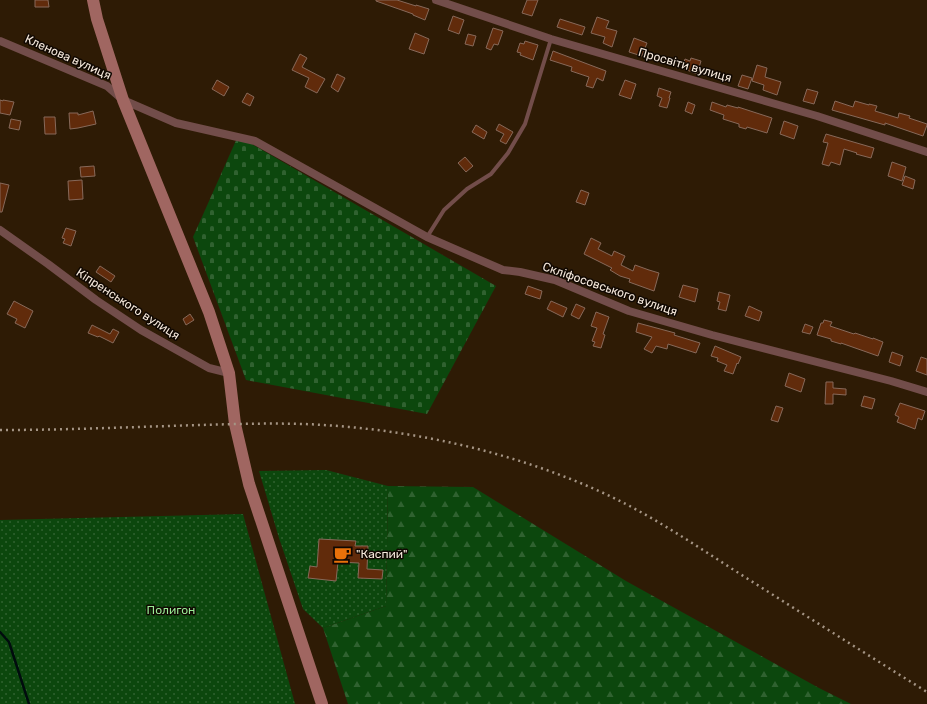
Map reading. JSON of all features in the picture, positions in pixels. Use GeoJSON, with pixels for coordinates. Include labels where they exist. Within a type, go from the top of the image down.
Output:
{"type":"FeatureCollection","features":[{"type":"Feature","properties":{"kind":"main road"},"geometry":{"type":"LineString","coordinates":[[93,0],[97,19],[124,100],[209,312],[229,373],[235,424],[249,484],[322,704]]}},
{"type":"Feature","properties":{"kind":"street","name":"Просвіти вулиця"},"geometry":{"type":"LineString","coordinates":[[436,0],[550,39],[817,116],[927,152]]}},
{"type":"Feature","properties":{"kind":"street","name":"Кленова вулиця"},"geometry":{"type":"LineString","coordinates":[[0,41],[107,86],[124,100]]}},
{"type":"Feature","properties":{"kind":"street","name":"Скліфосовського вулиця"},"geometry":{"type":"LineString","coordinates":[[124,100],[176,122],[255,141],[427,237],[503,270],[520,272],[555,280],[629,311],[712,335],[891,381],[927,392]]}},
{"type":"Feature","properties":{"kind":"street","name":"Кіпренського вулиця"},"geometry":{"type":"LineString","coordinates":[[0,230],[96,300],[141,330],[209,368],[229,373]]}},
{"type":"Feature","properties":{"kind":"lane"},"geometry":{"type":"LineString","coordinates":[[427,237],[444,210],[467,189],[491,174],[508,153],[525,124],[550,39]]}},
{"type":"Feature","properties":{"kind":"green space"},"geometry":{"type":"Polygon","coordinates":[[[238,136],[496,286],[427,414],[246,380],[193,237],[238,136]]]}},
{"type":"Feature","properties":{"kind":"green space"},"geometry":{"type":"Polygon","coordinates":[[[326,470],[388,486],[386,606],[323,628],[303,609],[279,538],[259,471],[326,470]]]}},
{"type":"Feature","properties":{"kind":"green space"},"geometry":{"type":"Polygon","coordinates":[[[388,486],[473,487],[626,581],[819,688],[851,704],[348,704],[323,628],[386,606],[388,486]]]}},
{"type":"Feature","properties":{"kind":"green space","name":"Полигон"},"geometry":{"type":"Polygon","coordinates":[[[243,514],[295,704],[0,704],[0,520],[243,514]]]}},
{"type":"Feature","properties":{"kind":"building"},"geometry":{"type":"Polygon","coordinates":[[[35,0],[48,0],[49,7],[35,7],[35,0]]]}},
{"type":"Feature","properties":{"kind":"building"},"geometry":{"type":"Polygon","coordinates":[[[376,0],[397,0],[429,9],[425,20],[376,0]]]}},
{"type":"Feature","properties":{"kind":"building"},"geometry":{"type":"Polygon","coordinates":[[[527,0],[538,0],[532,16],[522,13],[527,0]]]}},
{"type":"Feature","properties":{"kind":"building"},"geometry":{"type":"Polygon","coordinates":[[[453,16],[464,20],[459,34],[448,30],[453,16]]]}},
{"type":"Feature","properties":{"kind":"building"},"geometry":{"type":"Polygon","coordinates":[[[597,17],[609,21],[606,28],[617,31],[612,47],[603,43],[605,37],[591,33],[597,17]]]}},
{"type":"Feature","properties":{"kind":"building"},"geometry":{"type":"Polygon","coordinates":[[[560,19],[585,27],[582,35],[557,27],[560,19]]]}},
{"type":"Feature","properties":{"kind":"building"},"geometry":{"type":"Polygon","coordinates":[[[493,28],[503,31],[498,45],[494,44],[491,50],[486,48],[493,28]]]}},
{"type":"Feature","properties":{"kind":"building"},"geometry":{"type":"Polygon","coordinates":[[[415,33],[429,39],[424,54],[409,49],[415,33]]]}},
{"type":"Feature","properties":{"kind":"building"},"geometry":{"type":"Polygon","coordinates":[[[468,34],[476,36],[473,46],[465,44],[468,34]]]}},
{"type":"Feature","properties":{"kind":"building"},"geometry":{"type":"Polygon","coordinates":[[[634,38],[647,43],[642,56],[629,52],[634,38]]]}},
{"type":"Feature","properties":{"kind":"building"},"geometry":{"type":"Polygon","coordinates":[[[525,41],[538,45],[533,60],[520,55],[521,53],[517,52],[520,43],[524,44],[525,41]]]}},
{"type":"Feature","properties":{"kind":"building"},"geometry":{"type":"Polygon","coordinates":[[[553,51],[606,71],[603,81],[597,78],[593,88],[586,86],[589,77],[571,71],[572,67],[550,60],[553,51]]]}},
{"type":"Feature","properties":{"kind":"building"},"geometry":{"type":"Polygon","coordinates":[[[300,54],[307,58],[302,67],[325,79],[317,93],[305,87],[309,78],[292,70],[300,54]]]}},
{"type":"Feature","properties":{"kind":"building"},"geometry":{"type":"Polygon","coordinates":[[[691,58],[701,61],[697,74],[682,68],[685,59],[690,61],[691,58]]]}},
{"type":"Feature","properties":{"kind":"building"},"geometry":{"type":"Polygon","coordinates":[[[757,65],[767,68],[765,77],[781,82],[777,95],[763,90],[764,85],[752,81],[757,65]]]}},
{"type":"Feature","properties":{"kind":"building"},"geometry":{"type":"Polygon","coordinates":[[[337,74],[345,78],[338,92],[331,87],[337,74]]]}},
{"type":"Feature","properties":{"kind":"building"},"geometry":{"type":"Polygon","coordinates":[[[742,75],[752,78],[748,89],[738,86],[742,75]]]}},
{"type":"Feature","properties":{"kind":"building"},"geometry":{"type":"Polygon","coordinates":[[[217,80],[229,87],[224,96],[212,89],[217,80]]]}},
{"type":"Feature","properties":{"kind":"building"},"geometry":{"type":"Polygon","coordinates":[[[625,80],[636,84],[631,99],[619,95],[625,80]]]}},
{"type":"Feature","properties":{"kind":"building"},"geometry":{"type":"Polygon","coordinates":[[[659,88],[671,92],[667,108],[659,106],[662,98],[657,96],[659,88]]]}},
{"type":"Feature","properties":{"kind":"building"},"geometry":{"type":"Polygon","coordinates":[[[807,89],[818,92],[814,104],[803,101],[807,89]]]}},
{"type":"Feature","properties":{"kind":"building"},"geometry":{"type":"Polygon","coordinates":[[[247,93],[254,97],[250,106],[242,102],[247,93]]]}},
{"type":"Feature","properties":{"kind":"building"},"geometry":{"type":"Polygon","coordinates":[[[0,100],[14,102],[10,115],[0,113],[0,100]]]}},
{"type":"Feature","properties":{"kind":"building"},"geometry":{"type":"Polygon","coordinates":[[[835,101],[853,107],[855,101],[877,106],[875,111],[898,118],[899,113],[910,116],[909,118],[927,125],[923,136],[885,123],[885,125],[832,110],[835,101]]]}},
{"type":"Feature","properties":{"kind":"building"},"geometry":{"type":"Polygon","coordinates":[[[688,102],[695,105],[692,114],[685,111],[688,102]]]}},
{"type":"Feature","properties":{"kind":"building"},"geometry":{"type":"Polygon","coordinates":[[[712,102],[726,107],[727,105],[738,107],[772,118],[767,133],[747,127],[746,129],[739,127],[739,124],[723,119],[724,115],[710,110],[712,102]]]}},
{"type":"Feature","properties":{"kind":"building"},"geometry":{"type":"Polygon","coordinates":[[[93,111],[96,124],[70,129],[69,113],[78,113],[78,115],[93,111]]]}},
{"type":"Feature","properties":{"kind":"building"},"geometry":{"type":"Polygon","coordinates":[[[44,117],[55,117],[56,134],[45,134],[44,117]]]}},
{"type":"Feature","properties":{"kind":"building"},"geometry":{"type":"Polygon","coordinates":[[[11,119],[21,121],[19,130],[9,128],[11,119]]]}},
{"type":"Feature","properties":{"kind":"building"},"geometry":{"type":"Polygon","coordinates":[[[784,121],[798,126],[794,139],[780,134],[784,121]]]}},
{"type":"Feature","properties":{"kind":"building"},"geometry":{"type":"Polygon","coordinates":[[[499,124],[513,132],[506,144],[500,141],[504,134],[496,130],[499,124]]]}},
{"type":"Feature","properties":{"kind":"building"},"geometry":{"type":"Polygon","coordinates":[[[476,125],[487,132],[484,139],[472,132],[476,125]]]}},
{"type":"Feature","properties":{"kind":"building"},"geometry":{"type":"Polygon","coordinates":[[[826,134],[874,148],[871,158],[844,149],[840,165],[831,162],[829,166],[822,164],[828,143],[823,142],[826,134]]]}},
{"type":"Feature","properties":{"kind":"building"},"geometry":{"type":"Polygon","coordinates":[[[465,157],[473,166],[466,172],[458,163],[465,157]]]}},
{"type":"Feature","properties":{"kind":"building"},"geometry":{"type":"Polygon","coordinates":[[[892,162],[906,167],[902,181],[888,176],[892,162]]]}},
{"type":"Feature","properties":{"kind":"building"},"geometry":{"type":"Polygon","coordinates":[[[94,166],[95,176],[81,177],[80,167],[94,166]]]}},
{"type":"Feature","properties":{"kind":"building"},"geometry":{"type":"Polygon","coordinates":[[[905,176],[915,180],[913,189],[902,185],[905,176]]]}},
{"type":"Feature","properties":{"kind":"building"},"geometry":{"type":"Polygon","coordinates":[[[82,180],[83,199],[69,200],[68,181],[82,180]]]}},
{"type":"Feature","properties":{"kind":"building"},"geometry":{"type":"Polygon","coordinates":[[[0,183],[9,185],[2,212],[0,212],[0,183]]]}},
{"type":"Feature","properties":{"kind":"building"},"geometry":{"type":"Polygon","coordinates":[[[581,190],[589,193],[585,205],[576,202],[581,190]]]}},
{"type":"Feature","properties":{"kind":"building"},"geometry":{"type":"Polygon","coordinates":[[[66,228],[76,231],[71,246],[63,243],[65,239],[62,238],[66,228]]]}},
{"type":"Feature","properties":{"kind":"building"},"geometry":{"type":"Polygon","coordinates":[[[591,238],[601,243],[598,249],[612,256],[614,251],[625,256],[621,265],[633,271],[635,265],[659,273],[654,291],[629,282],[630,279],[620,276],[610,270],[612,268],[584,254],[591,238]]]}},
{"type":"Feature","properties":{"kind":"building"},"geometry":{"type":"Polygon","coordinates":[[[100,266],[115,276],[111,282],[96,272],[100,266]]]}},
{"type":"Feature","properties":{"kind":"building"},"geometry":{"type":"Polygon","coordinates":[[[683,285],[698,289],[695,302],[679,297],[683,285]]]}},
{"type":"Feature","properties":{"kind":"building"},"geometry":{"type":"Polygon","coordinates":[[[528,286],[542,291],[540,299],[525,294],[528,286]]]}},
{"type":"Feature","properties":{"kind":"building"},"geometry":{"type":"Polygon","coordinates":[[[719,292],[730,295],[726,311],[718,309],[720,302],[717,301],[719,292]]]}},
{"type":"Feature","properties":{"kind":"building"},"geometry":{"type":"Polygon","coordinates":[[[14,301],[33,311],[25,328],[15,323],[17,319],[7,314],[14,301]]]}},
{"type":"Feature","properties":{"kind":"building"},"geometry":{"type":"Polygon","coordinates":[[[551,301],[567,308],[563,317],[547,309],[551,301]]]}},
{"type":"Feature","properties":{"kind":"building"},"geometry":{"type":"Polygon","coordinates":[[[576,304],[585,308],[579,319],[571,315],[576,304]]]}},
{"type":"Feature","properties":{"kind":"building"},"geometry":{"type":"Polygon","coordinates":[[[749,306],[762,312],[759,321],[745,316],[749,306]]]}},
{"type":"Feature","properties":{"kind":"building"},"geometry":{"type":"Polygon","coordinates":[[[596,312],[609,317],[603,334],[605,335],[601,348],[593,346],[595,342],[592,341],[597,328],[591,326],[596,312]]]}},
{"type":"Feature","properties":{"kind":"building"},"geometry":{"type":"Polygon","coordinates":[[[190,314],[194,320],[186,325],[183,319],[190,314]]]}},
{"type":"Feature","properties":{"kind":"building"},"geometry":{"type":"Polygon","coordinates":[[[824,320],[832,322],[830,326],[883,342],[878,356],[817,335],[821,323],[823,323],[824,320]]]}},
{"type":"Feature","properties":{"kind":"building"},"geometry":{"type":"Polygon","coordinates":[[[638,323],[675,333],[674,335],[700,343],[696,353],[668,344],[667,349],[656,346],[652,353],[644,349],[652,337],[636,332],[638,323]]]}},
{"type":"Feature","properties":{"kind":"building"},"geometry":{"type":"Polygon","coordinates":[[[805,324],[813,327],[810,334],[802,332],[805,324]]]}},
{"type":"Feature","properties":{"kind":"building"},"geometry":{"type":"Polygon","coordinates":[[[92,325],[110,334],[113,329],[119,332],[113,343],[99,336],[98,337],[88,333],[92,325]]]}},
{"type":"Feature","properties":{"kind":"building"},"geometry":{"type":"Polygon","coordinates":[[[715,346],[741,357],[733,374],[724,371],[727,365],[717,361],[718,358],[711,356],[715,346]]]}},
{"type":"Feature","properties":{"kind":"building"},"geometry":{"type":"Polygon","coordinates":[[[892,352],[903,356],[900,366],[889,362],[892,352]]]}},
{"type":"Feature","properties":{"kind":"building"},"geometry":{"type":"Polygon","coordinates":[[[921,357],[927,359],[927,375],[916,371],[921,357]]]}},
{"type":"Feature","properties":{"kind":"building"},"geometry":{"type":"Polygon","coordinates":[[[789,373],[805,379],[801,392],[785,386],[789,373]]]}},
{"type":"Feature","properties":{"kind":"building"},"geometry":{"type":"Polygon","coordinates":[[[826,382],[833,382],[833,388],[846,389],[846,395],[833,394],[833,404],[825,404],[826,382]]]}},
{"type":"Feature","properties":{"kind":"building"},"geometry":{"type":"Polygon","coordinates":[[[864,396],[875,399],[872,409],[861,406],[864,396]]]}},
{"type":"Feature","properties":{"kind":"building"},"geometry":{"type":"Polygon","coordinates":[[[900,403],[925,411],[922,420],[918,418],[915,429],[897,422],[899,417],[895,415],[900,403]]]}},
{"type":"Feature","properties":{"kind":"building"},"geometry":{"type":"Polygon","coordinates":[[[776,406],[783,408],[778,422],[771,420],[776,406]]]}},
{"type":"Feature","properties":{"kind":"building"},"geometry":{"type":"Polygon","coordinates":[[[319,539],[356,541],[355,546],[368,546],[367,569],[383,570],[382,579],[358,578],[359,563],[338,562],[336,581],[308,578],[310,566],[317,567],[319,539]]]}},
{"type":"Feature","properties":{"kind":"waterway"},"geometry":{"type":"LineString","coordinates":[[0,632],[9,642],[29,704]]}},
{"type":"Feature","properties":{"kind":"railway"},"geometry":{"type":"LineString","coordinates":[[0,430],[239,424],[304,424],[380,430],[418,436],[492,453],[564,477],[599,491],[635,509],[686,539],[927,692]]}},
{"type":"Feature","properties":{"kind":"place","name":"\"Каспий\""},"geometry":{"type":"Point","coordinates":[343,554]}}]}
